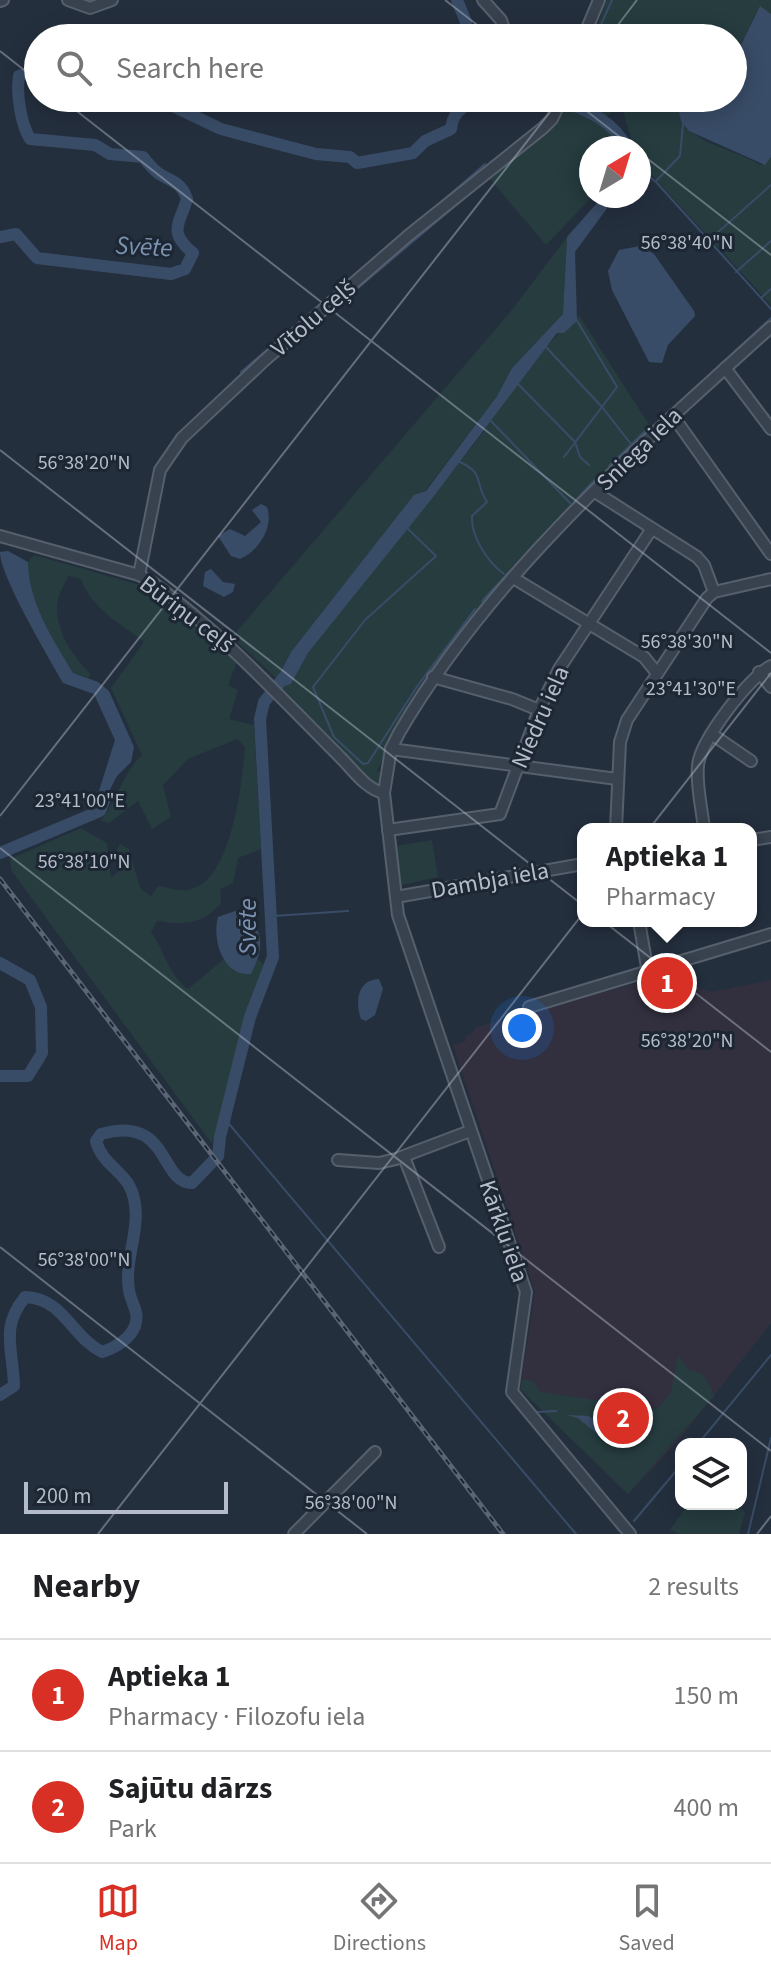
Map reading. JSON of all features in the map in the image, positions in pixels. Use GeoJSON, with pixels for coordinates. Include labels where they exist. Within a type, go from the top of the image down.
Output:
{"type":"FeatureCollection","features":[{"type":"Feature","properties":{"kind":"street"},"geometry":{"type":"LineString","coordinates":[[68,0],[90,8],[112,0]]}},
{"type":"Feature","properties":{"kind":"street"},"geometry":{"type":"LineString","coordinates":[[483,0],[502,24]]}},
{"type":"Feature","properties":{"kind":"street"},"geometry":{"type":"LineString","coordinates":[[589,24],[599,0]]}},
{"type":"Feature","properties":{"kind":"street","name":"Vītolu ceļš"},"geometry":{"type":"LineString","coordinates":[[139,575],[160,470],[182,438],[265,360],[461,192],[543,128],[554,112]]}},
{"type":"Feature","properties":{"kind":"street","name":"Sniega iela"},"geometry":{"type":"LineString","coordinates":[[396,897],[384,793],[391,749],[433,677],[465,632],[595,492],[771,327]]}},
{"type":"Feature","properties":{"kind":"street"},"geometry":{"type":"LineString","coordinates":[[725,368],[771,429]]}},
{"type":"Feature","properties":{"kind":"street"},"geometry":{"type":"LineString","coordinates":[[673,416],[771,554]]}},
{"type":"Feature","properties":{"kind":"street"},"geometry":{"type":"LineString","coordinates":[[595,492],[697,557],[704,565],[714,592]]}},
{"type":"Feature","properties":{"kind":"street","name":"Niedru iela"},"geometry":{"type":"LineString","coordinates":[[388,830],[500,814],[539,710],[559,669],[651,530]]}},
{"type":"Feature","properties":{"kind":"street","name":"Būriņu ceļš"},"geometry":{"type":"LineString","coordinates":[[0,536],[139,575],[211,627],[372,788],[384,793]]}},
{"type":"Feature","properties":{"kind":"street"},"geometry":{"type":"LineString","coordinates":[[515,579],[644,657],[657,673]]}},
{"type":"Feature","properties":{"kind":"street"},"geometry":{"type":"LineString","coordinates":[[616,823],[617,779],[624,727],[657,673],[700,606],[714,592],[771,579]]}},
{"type":"Feature","properties":{"kind":"street"},"geometry":{"type":"LineString","coordinates":[[767,671],[771,687]]}},
{"type":"Feature","properties":{"kind":"street"},"geometry":{"type":"LineString","coordinates":[[703,823],[698,763],[713,735],[767,671]]}},
{"type":"Feature","properties":{"kind":"street"},"geometry":{"type":"LineString","coordinates":[[433,677],[512,699],[539,710]]}},
{"type":"Feature","properties":{"kind":"street"},"geometry":{"type":"LineString","coordinates":[[713,735],[751,761]]}},
{"type":"Feature","properties":{"kind":"street"},"geometry":{"type":"LineString","coordinates":[[391,749],[617,779]]}},
{"type":"Feature","properties":{"kind":"street","name":"Dambja iela"},"geometry":{"type":"LineString","coordinates":[[396,897],[577,865]]}},
{"type":"Feature","properties":{"kind":"street","name":"Kārklu iela"},"geometry":{"type":"LineString","coordinates":[[396,897],[401,929],[526,1292],[512,1392],[630,1534]]}},
{"type":"Feature","properties":{"kind":"street"},"geometry":{"type":"LineString","coordinates":[[640,927],[648,973]]}},
{"type":"Feature","properties":{"kind":"street"},"geometry":{"type":"LineString","coordinates":[[529,1007],[771,934]]}},
{"type":"Feature","properties":{"kind":"street"},"geometry":{"type":"LineString","coordinates":[[338,1160],[379,1163],[404,1157],[470,1131]]}},
{"type":"Feature","properties":{"kind":"street"},"geometry":{"type":"LineString","coordinates":[[404,1157],[439,1247]]}},
{"type":"Feature","properties":{"kind":"street"},"geometry":{"type":"LineString","coordinates":[[294,1534],[375,1452]]}},
{"type":"Feature","properties":{"kind":"shaded area"},"geometry":{"type":"Polygon","coordinates":[[[662,976],[712,992],[771,980],[771,1323],[680,1438],[675,1438],[675,1444],[628,1494],[520,1389],[535,1292],[453,1045],[466,1041],[465,1036],[472,1034],[476,1027],[662,976]]]}},
{"type":"Feature","properties":{"kind":"green space"},"geometry":{"type":"Polygon","coordinates":[[[607,0],[771,0],[771,14],[759,7],[747,32],[747,24],[598,24],[607,0]]]}},
{"type":"Feature","properties":{"kind":"green space"},"geometry":{"type":"Polygon","coordinates":[[[565,112],[574,112],[606,129],[613,136],[579,136],[579,208],[581,208],[546,245],[490,179],[565,112]]]}},
{"type":"Feature","properties":{"kind":"green space"},"geometry":{"type":"Polygon","coordinates":[[[623,112],[679,112],[690,130],[712,144],[760,165],[771,157],[771,305],[651,174],[651,136],[630,136],[623,112]]]}},
{"type":"Feature","properties":{"kind":"green space"},"geometry":{"type":"Polygon","coordinates":[[[567,237],[563,314],[512,368],[497,396],[425,491],[414,496],[406,505],[291,652],[277,679],[232,637],[511,311],[567,237]]]}},
{"type":"Feature","properties":{"kind":"green space"},"geometry":{"type":"Polygon","coordinates":[[[579,315],[651,428],[545,534],[449,648],[393,730],[396,732],[377,771],[381,772],[382,781],[376,786],[282,687],[291,684],[308,653],[475,443],[539,353],[579,315]]]}},
{"type":"Feature","properties":{"kind":"green space"},"geometry":{"type":"Polygon","coordinates":[[[34,555],[140,585],[200,629],[237,662],[228,685],[238,690],[229,719],[254,725],[261,849],[238,858],[233,883],[220,889],[221,904],[213,911],[192,922],[157,921],[151,932],[176,977],[188,989],[224,959],[234,971],[255,965],[257,958],[265,965],[212,1144],[11,870],[10,859],[81,828],[107,843],[111,878],[121,869],[116,852],[120,844],[129,849],[140,888],[151,896],[158,886],[188,890],[203,883],[215,870],[232,829],[245,747],[237,739],[188,759],[163,785],[171,817],[152,829],[138,801],[109,823],[101,821],[142,755],[111,688],[144,642],[99,607],[81,579],[68,576],[58,600],[58,620],[71,650],[91,674],[88,678],[73,673],[50,633],[32,592],[28,562],[34,555]]]}},
{"type":"Feature","properties":{"kind":"green space"},"geometry":{"type":"Polygon","coordinates":[[[432,840],[438,877],[402,885],[395,846],[432,840]]]}},
{"type":"Feature","properties":{"kind":"green space"},"geometry":{"type":"Polygon","coordinates":[[[678,1355],[689,1370],[706,1378],[714,1396],[628,1494],[520,1389],[522,1380],[533,1381],[540,1392],[657,1409],[671,1393],[678,1355]]]}},
{"type":"Feature","properties":{"kind":"green space"},"geometry":{"type":"Polygon","coordinates":[[[684,1510],[745,1512],[739,1534],[680,1534],[670,1530],[684,1510]]]}},
{"type":"Feature","properties":{"kind":"water"},"geometry":{"type":"Polygon","coordinates":[[[760,6],[771,14],[771,157],[765,165],[689,131],[679,112],[747,112],[747,32],[760,6]]]}},
{"type":"Feature","properties":{"kind":"water"},"geometry":{"type":"Polygon","coordinates":[[[592,208],[607,208],[575,252],[577,321],[564,333],[557,333],[434,496],[308,653],[291,684],[282,687],[277,679],[291,652],[414,495],[426,491],[497,396],[512,368],[563,314],[567,237],[592,208]]]}},
{"type":"Feature","properties":{"kind":"water"},"geometry":{"type":"Polygon","coordinates":[[[640,246],[654,254],[695,316],[668,345],[662,363],[649,362],[612,290],[608,271],[619,250],[640,246]]]}},
{"type":"Feature","properties":{"kind":"water"},"geometry":{"type":"Polygon","coordinates":[[[261,504],[267,507],[269,515],[263,538],[240,559],[231,556],[218,536],[230,529],[245,536],[261,522],[252,510],[261,504]]]}},
{"type":"Feature","properties":{"kind":"water"},"geometry":{"type":"Polygon","coordinates":[[[8,551],[28,562],[37,606],[73,673],[98,682],[109,691],[134,747],[131,762],[117,776],[99,811],[99,791],[115,740],[94,694],[63,683],[47,655],[2,563],[0,552],[8,551]]]}},
{"type":"Feature","properties":{"kind":"water"},"geometry":{"type":"Polygon","coordinates":[[[211,569],[223,582],[235,584],[233,592],[224,597],[203,586],[205,572],[211,569]]]}},
{"type":"Feature","properties":{"kind":"water"},"geometry":{"type":"Polygon","coordinates":[[[238,910],[253,923],[260,938],[259,955],[251,974],[241,973],[226,963],[218,945],[218,917],[238,910]]]}},
{"type":"Feature","properties":{"kind":"water"},"geometry":{"type":"Polygon","coordinates":[[[379,979],[383,989],[375,1015],[366,1021],[361,1019],[358,999],[366,983],[379,979]]]}},
{"type":"Feature","properties":{"kind":"water"},"geometry":{"type":"Polygon","coordinates":[[[567,1415],[589,1416],[607,1429],[623,1418],[631,1420],[622,1431],[596,1433],[578,1418],[567,1415]]]}},
{"type":"Feature","properties":{"kind":"waterway","name":"Svēte"},"geometry":{"type":"LineString","coordinates":[[457,0],[466,24]]}},
{"type":"Feature","properties":{"kind":"waterway"},"geometry":{"type":"LineString","coordinates":[[601,24],[612,0]]}},
{"type":"Feature","properties":{"kind":"waterway","name":"Svēte"},"geometry":{"type":"LineString","coordinates":[[0,237],[16,234],[37,258],[171,274],[185,269],[193,253],[178,233],[187,199],[185,193],[143,157],[110,154],[95,145],[30,139],[19,100],[19,76],[24,74]]}},
{"type":"Feature","properties":{"kind":"waterway","name":"Svēte"},"geometry":{"type":"LineString","coordinates":[[185,112],[221,129],[316,154],[350,157],[357,163],[413,153],[425,141],[451,129],[457,112]]}},
{"type":"Feature","properties":{"kind":"waterway"},"geometry":{"type":"LineString","coordinates":[[588,112],[605,122],[619,136]]}},
{"type":"Feature","properties":{"kind":"waterway"},"geometry":{"type":"LineString","coordinates":[[656,181],[680,156],[683,124]]}},
{"type":"Feature","properties":{"kind":"waterway"},"geometry":{"type":"LineString","coordinates":[[425,216],[485,164]]}},
{"type":"Feature","properties":{"kind":"waterway"},"geometry":{"type":"LineString","coordinates":[[651,178],[771,309]]}},
{"type":"Feature","properties":{"kind":"waterway"},"geometry":{"type":"LineString","coordinates":[[707,242],[771,185]]}},
{"type":"Feature","properties":{"kind":"waterway"},"geometry":{"type":"LineString","coordinates":[[261,370],[474,190]]}},
{"type":"Feature","properties":{"kind":"waterway"},"geometry":{"type":"LineString","coordinates":[[736,272],[771,241]]}},
{"type":"Feature","properties":{"kind":"waterway"},"geometry":{"type":"LineString","coordinates":[[241,372],[365,266]]}},
{"type":"Feature","properties":{"kind":"waterway"},"geometry":{"type":"LineString","coordinates":[[761,298],[771,289]]}},
{"type":"Feature","properties":{"kind":"waterway"},"geometry":{"type":"LineString","coordinates":[[709,375],[771,318]]}},
{"type":"Feature","properties":{"kind":"waterway"},"geometry":{"type":"LineString","coordinates":[[564,457],[617,387],[576,319]]}},
{"type":"Feature","properties":{"kind":"waterway"},"geometry":{"type":"LineString","coordinates":[[545,346],[602,407],[631,444]]}},
{"type":"Feature","properties":{"kind":"waterway"},"geometry":{"type":"LineString","coordinates":[[517,383],[575,442],[580,457],[589,465]]}},
{"type":"Feature","properties":{"kind":"waterway"},"geometry":{"type":"LineString","coordinates":[[488,418],[570,503]]}},
{"type":"Feature","properties":{"kind":"waterway"},"geometry":{"type":"LineString","coordinates":[[609,466],[647,429]]}},
{"type":"Feature","properties":{"kind":"waterway"},"geometry":{"type":"LineString","coordinates":[[458,461],[476,474],[487,502],[472,516],[477,541],[504,574]]}},
{"type":"Feature","properties":{"kind":"waterway"},"geometry":{"type":"LineString","coordinates":[[482,601],[601,473]]}},
{"type":"Feature","properties":{"kind":"waterway"},"geometry":{"type":"LineString","coordinates":[[406,527],[436,556],[365,620],[313,687],[334,737],[363,764],[368,763],[418,685],[475,609]]}},
{"type":"Feature","properties":{"kind":"waterway","name":"Svēte"},"geometry":{"type":"LineString","coordinates":[[0,1395],[14,1386],[10,1329],[17,1308],[25,1297],[49,1304],[102,1352],[122,1342],[135,1326],[135,1308],[128,1277],[136,1211],[134,1198],[129,1185],[98,1148],[96,1141],[101,1134],[123,1130],[140,1133],[160,1151],[181,1180],[192,1183],[218,1156],[250,1017],[273,957],[260,719],[264,702],[289,671]]}},
{"type":"Feature","properties":{"kind":"waterway","name":"Svēte"},"geometry":{"type":"LineString","coordinates":[[0,853],[100,811],[106,796]]}},
{"type":"Feature","properties":{"kind":"waterway"},"geometry":{"type":"LineString","coordinates":[[273,916],[348,911]]}},
{"type":"Feature","properties":{"kind":"waterway","name":"Svēte"},"geometry":{"type":"LineString","coordinates":[[0,963],[30,980],[41,1007],[42,1053],[28,1076],[0,1076]]}},
{"type":"Feature","properties":{"kind":"waterway"},"geometry":{"type":"LineString","coordinates":[[224,1118],[576,1534]]}},
{"type":"Feature","properties":{"kind":"waterway"},"geometry":{"type":"LineString","coordinates":[[703,1438],[771,1355]]}},
{"type":"Feature","properties":{"kind":"waterway"},"geometry":{"type":"LineString","coordinates":[[538,1412],[556,1411]]}},
{"type":"Feature","properties":{"kind":"waterway"},"geometry":{"type":"LineString","coordinates":[[748,1534],[771,1438]]}},
{"type":"Feature","properties":{"kind":"waterway"},"geometry":{"type":"LineString","coordinates":[[634,1521],[675,1472]]}},
{"type":"Feature","properties":{"kind":"railway"},"geometry":{"type":"LineString","coordinates":[[0,879],[503,1534]]}},
{"type":"Feature","properties":{"kind":"place","name":"Aptieka 1"},"geometry":{"type":"Point","coordinates":[667,983]}},
{"type":"Feature","properties":{"kind":"place","name":"Sajūtu dārzs"},"geometry":{"type":"Point","coordinates":[623,1418]}}]}
